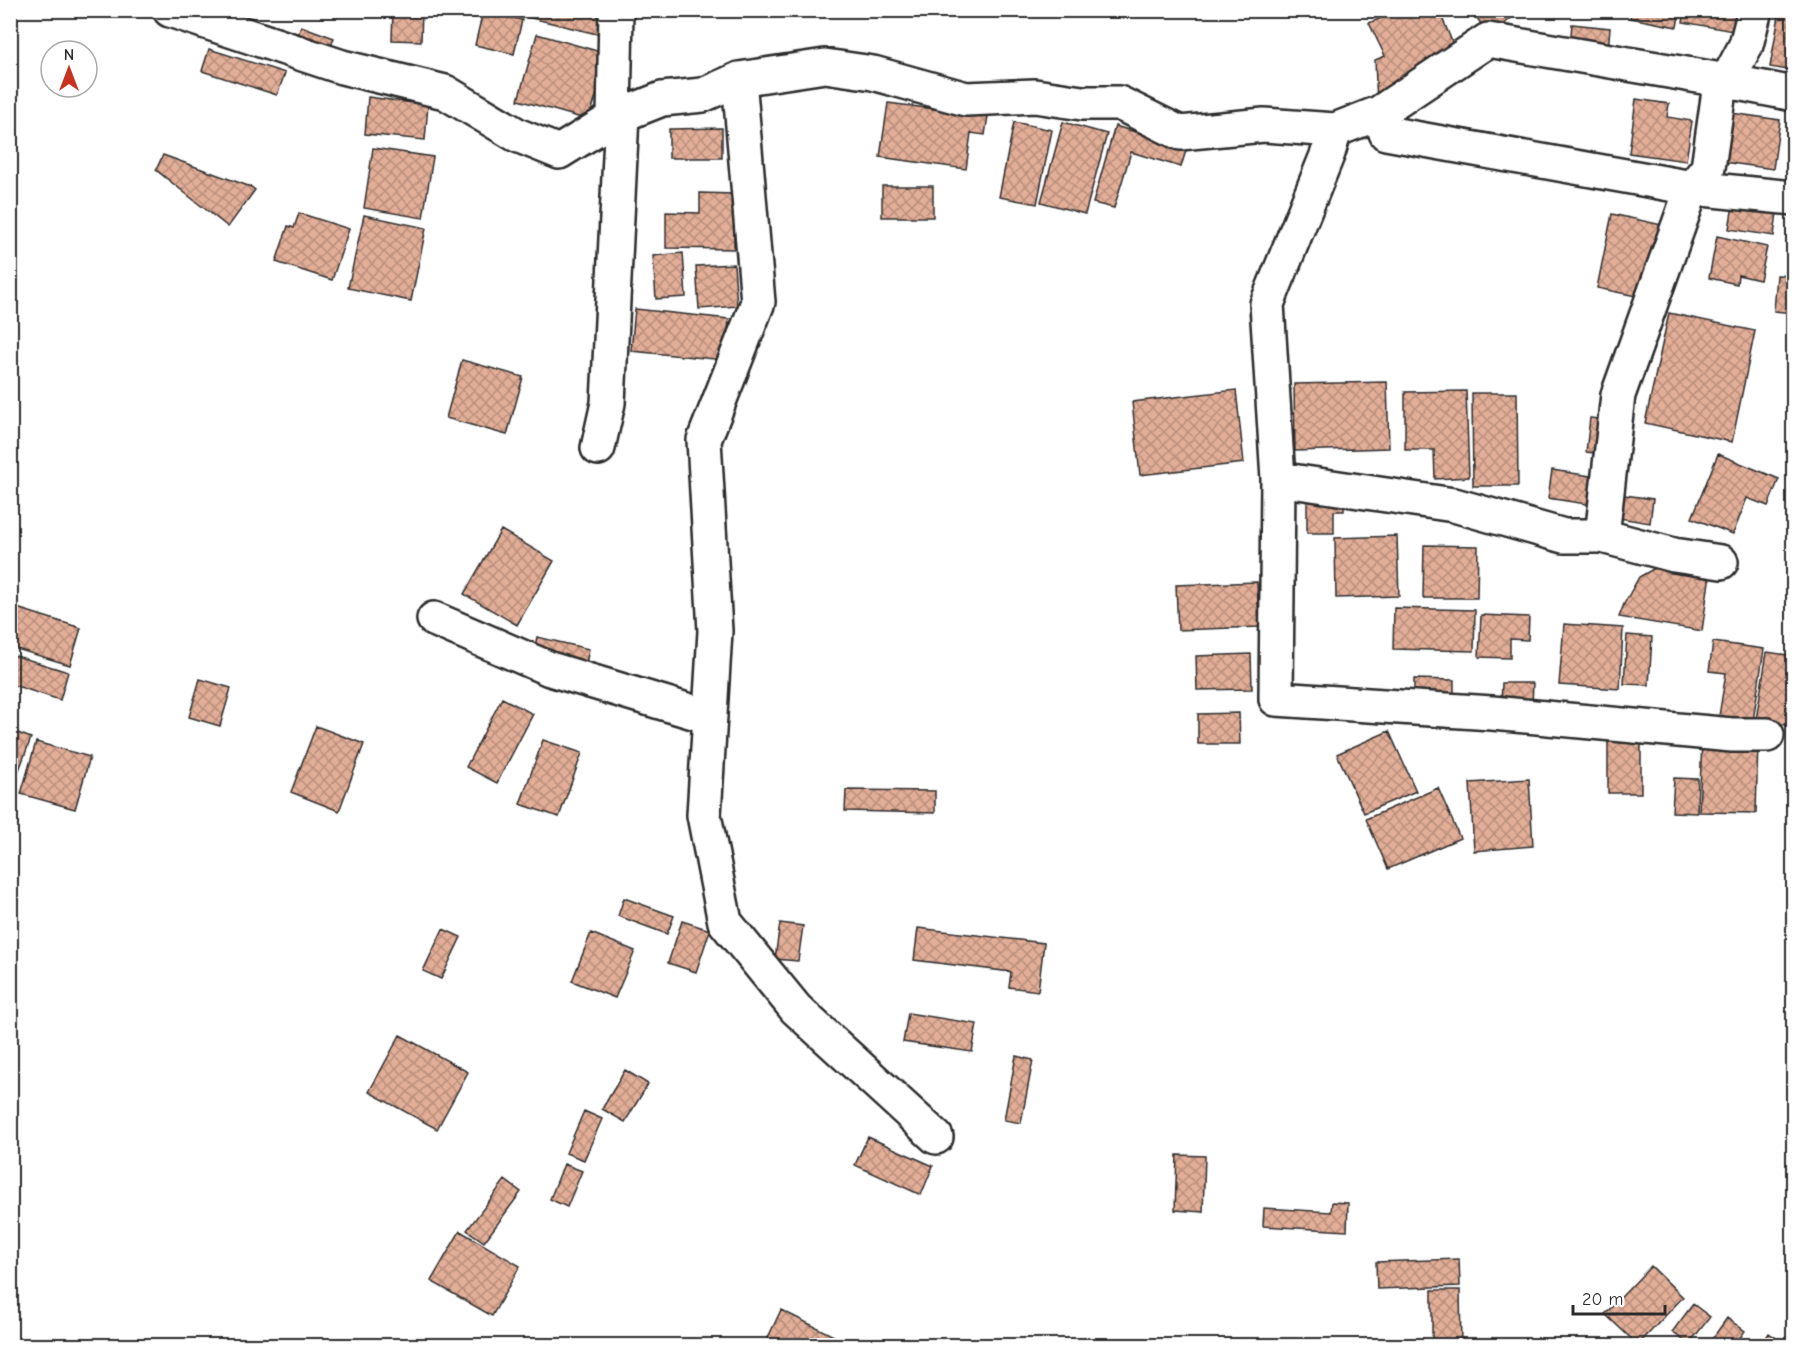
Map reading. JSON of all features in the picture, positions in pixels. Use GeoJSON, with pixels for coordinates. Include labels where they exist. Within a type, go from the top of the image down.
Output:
{"type":"FeatureCollection","features":[{"type":"Feature","properties":{"kind":"street"},"geometry":{"type":"LineString","coordinates":[[170,10],[342,67],[445,92],[517,135],[559,152],[618,117],[662,99],[703,95],[739,79],[825,66],[873,73],[966,99],[1035,96],[1082,103],[1119,103],[1180,133],[1264,125],[1335,130],[1379,113],[1488,40],[1794,94]]}},
{"type":"Feature","properties":{"kind":"street"},"geometry":{"type":"LineString","coordinates":[[598,448],[608,403],[618,117],[616,10]]}},
{"type":"Feature","properties":{"kind":"street"},"geometry":{"type":"LineString","coordinates":[[1602,536],[1618,395],[1692,188],[1708,168],[1719,91],[1727,81],[1746,45],[1755,10]]}},
{"type":"Feature","properties":{"kind":"street"},"geometry":{"type":"LineString","coordinates":[[739,79],[758,302],[704,440],[715,631],[704,815],[725,922],[796,1009],[936,1137]]}},
{"type":"Feature","properties":{"kind":"street"},"geometry":{"type":"LineString","coordinates":[[1379,113],[1386,133],[1692,188],[1794,198]]}},
{"type":"Feature","properties":{"kind":"street"},"geometry":{"type":"LineString","coordinates":[[1335,130],[1328,153],[1267,304],[1278,479],[1276,699],[1492,713],[1732,735],[1767,735]]}},
{"type":"Feature","properties":{"kind":"street"},"geometry":{"type":"LineString","coordinates":[[1278,479],[1454,505],[1564,536],[1602,536],[1674,555],[1721,562]]}},
{"type":"Feature","properties":{"kind":"street"},"geometry":{"type":"LineString","coordinates":[[434,619],[550,669],[710,717]]}},
{"type":"Feature","properties":{"kind":"building"},"geometry":{"type":"Polygon","coordinates":[[[393,10],[422,10],[421,41],[392,40],[393,10]]]}},
{"type":"Feature","properties":{"kind":"building"},"geometry":{"type":"Polygon","coordinates":[[[528,10],[603,10],[597,34],[527,17],[528,10]]]}},
{"type":"Feature","properties":{"kind":"building"},"geometry":{"type":"Polygon","coordinates":[[[1401,10],[1439,10],[1455,49],[1377,104],[1375,60],[1385,56],[1369,23],[1401,10]]]}},
{"type":"Feature","properties":{"kind":"building"},"geometry":{"type":"Polygon","coordinates":[[[1471,10],[1521,10],[1490,36],[1471,10]]]}},
{"type":"Feature","properties":{"kind":"building"},"geometry":{"type":"Polygon","coordinates":[[[1631,10],[1680,10],[1677,27],[1630,18],[1631,10]]]}},
{"type":"Feature","properties":{"kind":"building"},"geometry":{"type":"Polygon","coordinates":[[[1685,10],[1742,10],[1738,32],[1683,22],[1685,10]]]}},
{"type":"Feature","properties":{"kind":"building"},"geometry":{"type":"Polygon","coordinates":[[[1780,10],[1794,10],[1794,41],[1788,70],[1770,67],[1780,10]]]}},
{"type":"Feature","properties":{"kind":"building"},"geometry":{"type":"Polygon","coordinates":[[[483,11],[522,20],[514,54],[475,45],[483,11]]]}},
{"type":"Feature","properties":{"kind":"building"},"geometry":{"type":"Polygon","coordinates":[[[1572,24],[1610,28],[1608,50],[1570,45],[1572,24]]]}},
{"type":"Feature","properties":{"kind":"building"},"geometry":{"type":"Polygon","coordinates":[[[301,26],[334,38],[327,57],[295,45],[301,26]]]}},
{"type":"Feature","properties":{"kind":"building"},"geometry":{"type":"Polygon","coordinates":[[[537,34],[608,54],[589,120],[518,100],[537,34]]]}},
{"type":"Feature","properties":{"kind":"building"},"geometry":{"type":"Polygon","coordinates":[[[209,49],[285,73],[277,95],[202,71],[209,49]]]}},
{"type":"Feature","properties":{"kind":"building"},"geometry":{"type":"Polygon","coordinates":[[[368,97],[428,105],[425,140],[365,134],[368,97]]]}},
{"type":"Feature","properties":{"kind":"building"},"geometry":{"type":"Polygon","coordinates":[[[1636,99],[1669,104],[1667,117],[1692,121],[1686,161],[1629,153],[1636,99]]]}},
{"type":"Feature","properties":{"kind":"building"},"geometry":{"type":"Polygon","coordinates":[[[888,103],[988,116],[985,135],[971,133],[966,169],[880,157],[888,103]]]}},
{"type":"Feature","properties":{"kind":"building"},"geometry":{"type":"Polygon","coordinates":[[[1724,112],[1780,120],[1773,169],[1717,161],[1724,112]]]}},
{"type":"Feature","properties":{"kind":"building"},"geometry":{"type":"Polygon","coordinates":[[[1014,122],[1052,130],[1037,204],[999,197],[1014,122]]]}},
{"type":"Feature","properties":{"kind":"building"},"geometry":{"type":"Polygon","coordinates":[[[1063,122],[1107,134],[1085,214],[1041,202],[1063,122]]]}},
{"type":"Feature","properties":{"kind":"building"},"geometry":{"type":"Polygon","coordinates":[[[1115,126],[1187,147],[1181,167],[1131,152],[1114,208],[1093,203],[1115,126]]]}},
{"type":"Feature","properties":{"kind":"building"},"geometry":{"type":"Polygon","coordinates":[[[722,128],[722,158],[669,158],[669,129],[722,128]]]}},
{"type":"Feature","properties":{"kind":"building"},"geometry":{"type":"Polygon","coordinates":[[[373,148],[433,157],[423,218],[364,208],[373,148]]]}},
{"type":"Feature","properties":{"kind":"building"},"geometry":{"type":"Polygon","coordinates":[[[163,155],[255,190],[228,227],[156,170],[163,155]]]}},
{"type":"Feature","properties":{"kind":"building"},"geometry":{"type":"Polygon","coordinates":[[[882,186],[933,186],[933,217],[882,217],[882,186]]]}},
{"type":"Feature","properties":{"kind":"building"},"geometry":{"type":"Polygon","coordinates":[[[700,193],[734,194],[734,249],[666,248],[666,212],[700,213],[700,193]]]}},
{"type":"Feature","properties":{"kind":"building"},"geometry":{"type":"Polygon","coordinates":[[[1733,205],[1777,212],[1774,236],[1729,229],[1733,205]]]}},
{"type":"Feature","properties":{"kind":"building"},"geometry":{"type":"Polygon","coordinates":[[[299,213],[349,229],[332,280],[276,262],[288,226],[294,228],[299,213]]]}},
{"type":"Feature","properties":{"kind":"building"},"geometry":{"type":"Polygon","coordinates":[[[1612,214],[1662,225],[1646,298],[1597,288],[1612,214]]]}},
{"type":"Feature","properties":{"kind":"building"},"geometry":{"type":"Polygon","coordinates":[[[364,215],[426,228],[411,301],[348,288],[364,215]]]}},
{"type":"Feature","properties":{"kind":"building"},"geometry":{"type":"Polygon","coordinates":[[[1717,236],[1767,247],[1760,280],[1738,275],[1737,284],[1709,278],[1717,236]]]}},
{"type":"Feature","properties":{"kind":"building"},"geometry":{"type":"Polygon","coordinates":[[[683,253],[686,297],[656,299],[653,256],[683,253]]]}},
{"type":"Feature","properties":{"kind":"building"},"geometry":{"type":"Polygon","coordinates":[[[734,264],[737,306],[699,309],[696,266],[734,264]]]}},
{"type":"Feature","properties":{"kind":"building"},"geometry":{"type":"Polygon","coordinates":[[[1777,275],[1794,276],[1794,313],[1774,311],[1777,275]]]}},
{"type":"Feature","properties":{"kind":"building"},"geometry":{"type":"Polygon","coordinates":[[[635,309],[729,319],[725,360],[631,351],[635,309]]]}},
{"type":"Feature","properties":{"kind":"building"},"geometry":{"type":"Polygon","coordinates":[[[1669,313],[1755,331],[1732,442],[1645,423],[1669,313]]]}},
{"type":"Feature","properties":{"kind":"building"},"geometry":{"type":"Polygon","coordinates":[[[462,360],[523,377],[507,435],[446,418],[462,360]]]}},
{"type":"Feature","properties":{"kind":"building"},"geometry":{"type":"Polygon","coordinates":[[[1387,382],[1389,448],[1295,451],[1294,384],[1387,382]]]}},
{"type":"Feature","properties":{"kind":"building"},"geometry":{"type":"Polygon","coordinates":[[[1236,390],[1244,463],[1140,475],[1132,402],[1236,390]]]}},
{"type":"Feature","properties":{"kind":"building"},"geometry":{"type":"Polygon","coordinates":[[[1466,391],[1469,477],[1435,479],[1434,450],[1405,450],[1405,392],[1466,391]]]}},
{"type":"Feature","properties":{"kind":"building"},"geometry":{"type":"Polygon","coordinates":[[[1472,393],[1517,393],[1518,486],[1473,486],[1472,393]]]}},
{"type":"Feature","properties":{"kind":"building"},"geometry":{"type":"Polygon","coordinates":[[[1590,418],[1607,420],[1603,454],[1586,452],[1590,418]]]}},
{"type":"Feature","properties":{"kind":"building"},"geometry":{"type":"Polygon","coordinates":[[[1718,454],[1779,479],[1768,506],[1747,498],[1733,534],[1692,518],[1718,454]]]}},
{"type":"Feature","properties":{"kind":"building"},"geometry":{"type":"Polygon","coordinates":[[[1552,470],[1603,478],[1599,506],[1548,498],[1552,470]]]}},
{"type":"Feature","properties":{"kind":"building"},"geometry":{"type":"Polygon","coordinates":[[[1610,493],[1653,499],[1650,523],[1606,516],[1610,493]]]}},
{"type":"Feature","properties":{"kind":"building"},"geometry":{"type":"Polygon","coordinates":[[[1307,496],[1344,496],[1344,511],[1334,511],[1334,533],[1307,533],[1307,496]]]}},
{"type":"Feature","properties":{"kind":"building"},"geometry":{"type":"Polygon","coordinates":[[[501,530],[554,561],[517,625],[464,594],[501,530]]]}},
{"type":"Feature","properties":{"kind":"building"},"geometry":{"type":"Polygon","coordinates":[[[1397,536],[1399,596],[1336,598],[1335,538],[1397,536]]]}},
{"type":"Feature","properties":{"kind":"building"},"geometry":{"type":"Polygon","coordinates":[[[1424,545],[1478,546],[1477,598],[1423,598],[1424,545]]]}},
{"type":"Feature","properties":{"kind":"building"},"geometry":{"type":"Polygon","coordinates":[[[1662,564],[1711,567],[1702,631],[1619,617],[1639,577],[1662,564]]]}},
{"type":"Feature","properties":{"kind":"building"},"geometry":{"type":"Polygon","coordinates":[[[1257,582],[1259,627],[1178,630],[1176,585],[1257,582]]]}},
{"type":"Feature","properties":{"kind":"building"},"geometry":{"type":"Polygon","coordinates":[[[17,608],[81,628],[70,665],[10,647],[10,630],[17,608]]]}},
{"type":"Feature","properties":{"kind":"building"},"geometry":{"type":"Polygon","coordinates":[[[1394,608],[1475,610],[1474,651],[1393,649],[1394,608]]]}},
{"type":"Feature","properties":{"kind":"building"},"geometry":{"type":"Polygon","coordinates":[[[1481,615],[1529,617],[1528,640],[1510,639],[1510,658],[1479,657],[1481,615]]]}},
{"type":"Feature","properties":{"kind":"building"},"geometry":{"type":"Polygon","coordinates":[[[1564,624],[1623,628],[1620,689],[1559,685],[1564,624]]]}},
{"type":"Feature","properties":{"kind":"building"},"geometry":{"type":"Polygon","coordinates":[[[1627,635],[1652,637],[1649,685],[1624,684],[1627,635]]]}},
{"type":"Feature","properties":{"kind":"building"},"geometry":{"type":"Polygon","coordinates":[[[537,637],[589,649],[585,668],[533,655],[537,637]]]}},
{"type":"Feature","properties":{"kind":"building"},"geometry":{"type":"Polygon","coordinates":[[[1713,642],[1764,649],[1753,721],[1719,716],[1726,673],[1709,671],[1713,642]]]}},
{"type":"Feature","properties":{"kind":"building"},"geometry":{"type":"Polygon","coordinates":[[[1767,652],[1794,656],[1794,726],[1756,720],[1767,652]]]}},
{"type":"Feature","properties":{"kind":"building"},"geometry":{"type":"Polygon","coordinates":[[[10,654],[68,672],[60,700],[10,684],[10,654]]]}},
{"type":"Feature","properties":{"kind":"building"},"geometry":{"type":"Polygon","coordinates":[[[1251,654],[1252,689],[1197,690],[1196,656],[1251,654]]]}},
{"type":"Feature","properties":{"kind":"building"},"geometry":{"type":"Polygon","coordinates":[[[200,679],[231,688],[220,726],[189,717],[200,679]]]}},
{"type":"Feature","properties":{"kind":"building"},"geometry":{"type":"Polygon","coordinates":[[[1414,679],[1454,680],[1454,695],[1414,694],[1414,679]]]}},
{"type":"Feature","properties":{"kind":"building"},"geometry":{"type":"Polygon","coordinates":[[[1502,683],[1533,683],[1532,704],[1501,703],[1502,683]]]}},
{"type":"Feature","properties":{"kind":"building"},"geometry":{"type":"Polygon","coordinates":[[[502,698],[533,714],[497,783],[466,767],[502,698]]]}},
{"type":"Feature","properties":{"kind":"building"},"geometry":{"type":"Polygon","coordinates":[[[1239,713],[1240,744],[1198,744],[1198,714],[1239,713]]]}},
{"type":"Feature","properties":{"kind":"building"},"geometry":{"type":"Polygon","coordinates":[[[316,726],[364,744],[339,811],[291,792],[316,726]]]}},
{"type":"Feature","properties":{"kind":"building"},"geometry":{"type":"Polygon","coordinates":[[[10,730],[31,738],[12,789],[10,788],[10,730]]]}},
{"type":"Feature","properties":{"kind":"building"},"geometry":{"type":"Polygon","coordinates":[[[1389,731],[1416,791],[1364,813],[1337,754],[1389,731]]]}},
{"type":"Feature","properties":{"kind":"building"},"geometry":{"type":"Polygon","coordinates":[[[543,740],[582,753],[559,817],[520,804],[543,740]]]}},
{"type":"Feature","properties":{"kind":"building"},"geometry":{"type":"Polygon","coordinates":[[[1702,740],[1758,742],[1756,813],[1699,812],[1702,740]]]}},
{"type":"Feature","properties":{"kind":"building"},"geometry":{"type":"Polygon","coordinates":[[[1641,741],[1641,793],[1608,793],[1608,742],[1641,741]]]}},
{"type":"Feature","properties":{"kind":"building"},"geometry":{"type":"Polygon","coordinates":[[[36,742],[90,757],[75,809],[21,794],[36,742]]]}},
{"type":"Feature","properties":{"kind":"building"},"geometry":{"type":"Polygon","coordinates":[[[1674,778],[1698,779],[1697,813],[1672,812],[1674,778]]]}},
{"type":"Feature","properties":{"kind":"building"},"geometry":{"type":"Polygon","coordinates":[[[1529,779],[1533,846],[1474,851],[1470,783],[1529,779]]]}},
{"type":"Feature","properties":{"kind":"building"},"geometry":{"type":"Polygon","coordinates":[[[1438,788],[1460,838],[1388,869],[1366,819],[1438,788]]]}},
{"type":"Feature","properties":{"kind":"building"},"geometry":{"type":"Polygon","coordinates":[[[846,790],[935,791],[935,813],[845,811],[846,790]]]}},
{"type":"Feature","properties":{"kind":"building"},"geometry":{"type":"Polygon","coordinates":[[[624,898],[674,916],[667,934],[618,916],[624,898]]]}},
{"type":"Feature","properties":{"kind":"building"},"geometry":{"type":"Polygon","coordinates":[[[682,921],[710,930],[696,972],[668,963],[682,921]]]}},
{"type":"Feature","properties":{"kind":"building"},"geometry":{"type":"Polygon","coordinates":[[[780,923],[803,926],[798,961],[775,959],[780,923]]]}},
{"type":"Feature","properties":{"kind":"building"},"geometry":{"type":"Polygon","coordinates":[[[918,928],[1044,943],[1038,991],[1009,987],[1011,972],[914,960],[918,928]]]}},
{"type":"Feature","properties":{"kind":"building"},"geometry":{"type":"Polygon","coordinates":[[[443,929],[461,937],[441,979],[423,971],[443,929]]]}},
{"type":"Feature","properties":{"kind":"building"},"geometry":{"type":"Polygon","coordinates":[[[591,933],[635,951],[615,998],[572,981],[591,933]]]}},
{"type":"Feature","properties":{"kind":"building"},"geometry":{"type":"Polygon","coordinates":[[[908,1013],[977,1024],[972,1052],[903,1042],[908,1013]]]}},
{"type":"Feature","properties":{"kind":"building"},"geometry":{"type":"Polygon","coordinates":[[[400,1035],[468,1072],[437,1129],[369,1092],[400,1035]]]}},
{"type":"Feature","properties":{"kind":"building"},"geometry":{"type":"Polygon","coordinates":[[[1016,1056],[1033,1060],[1021,1123],[1004,1120],[1016,1056]]]}},
{"type":"Feature","properties":{"kind":"building"},"geometry":{"type":"Polygon","coordinates":[[[625,1070],[648,1084],[625,1122],[602,1109],[625,1070]]]}},
{"type":"Feature","properties":{"kind":"building"},"geometry":{"type":"Polygon","coordinates":[[[584,1111],[602,1119],[584,1160],[566,1153],[584,1111]]]}},
{"type":"Feature","properties":{"kind":"building"},"geometry":{"type":"Polygon","coordinates":[[[868,1137],[933,1166],[921,1195],[855,1165],[868,1137]]]}},
{"type":"Feature","properties":{"kind":"building"},"geometry":{"type":"Polygon","coordinates":[[[1177,1155],[1205,1156],[1203,1212],[1175,1210],[1177,1155]]]}},
{"type":"Feature","properties":{"kind":"building"},"geometry":{"type":"Polygon","coordinates":[[[564,1164],[582,1171],[567,1207],[550,1199],[564,1164]]]}},
{"type":"Feature","properties":{"kind":"building"},"geometry":{"type":"Polygon","coordinates":[[[505,1180],[521,1192],[484,1242],[467,1230],[505,1180]]]}},
{"type":"Feature","properties":{"kind":"building"},"geometry":{"type":"Polygon","coordinates":[[[1332,1202],[1348,1203],[1347,1231],[1263,1226],[1264,1208],[1331,1212],[1332,1202]]]}},
{"type":"Feature","properties":{"kind":"building"},"geometry":{"type":"Polygon","coordinates":[[[460,1231],[520,1266],[492,1316],[431,1281],[460,1231]]]}},
{"type":"Feature","properties":{"kind":"building"},"geometry":{"type":"Polygon","coordinates":[[[1459,1259],[1460,1286],[1377,1289],[1376,1262],[1459,1259]]]}},
{"type":"Feature","properties":{"kind":"building"},"geometry":{"type":"Polygon","coordinates":[[[1651,1266],[1683,1297],[1638,1345],[1605,1314],[1651,1266]]]}},
{"type":"Feature","properties":{"kind":"building"},"geometry":{"type":"Polygon","coordinates":[[[1432,1290],[1460,1290],[1461,1346],[1432,1346],[1432,1290]]]}},
{"type":"Feature","properties":{"kind":"building"},"geometry":{"type":"Polygon","coordinates":[[[1693,1304],[1710,1317],[1689,1344],[1672,1332],[1693,1304]]]}},
{"type":"Feature","properties":{"kind":"building"},"geometry":{"type":"Polygon","coordinates":[[[781,1310],[840,1339],[837,1346],[764,1346],[781,1310]]]}},
{"type":"Feature","properties":{"kind":"building"},"geometry":{"type":"Polygon","coordinates":[[[1727,1318],[1745,1331],[1734,1346],[1707,1346],[1727,1318]]]}},
{"type":"Feature","properties":{"kind":"building"},"geometry":{"type":"Polygon","coordinates":[[[1769,1333],[1788,1346],[1761,1346],[1769,1333]]]}}]}
